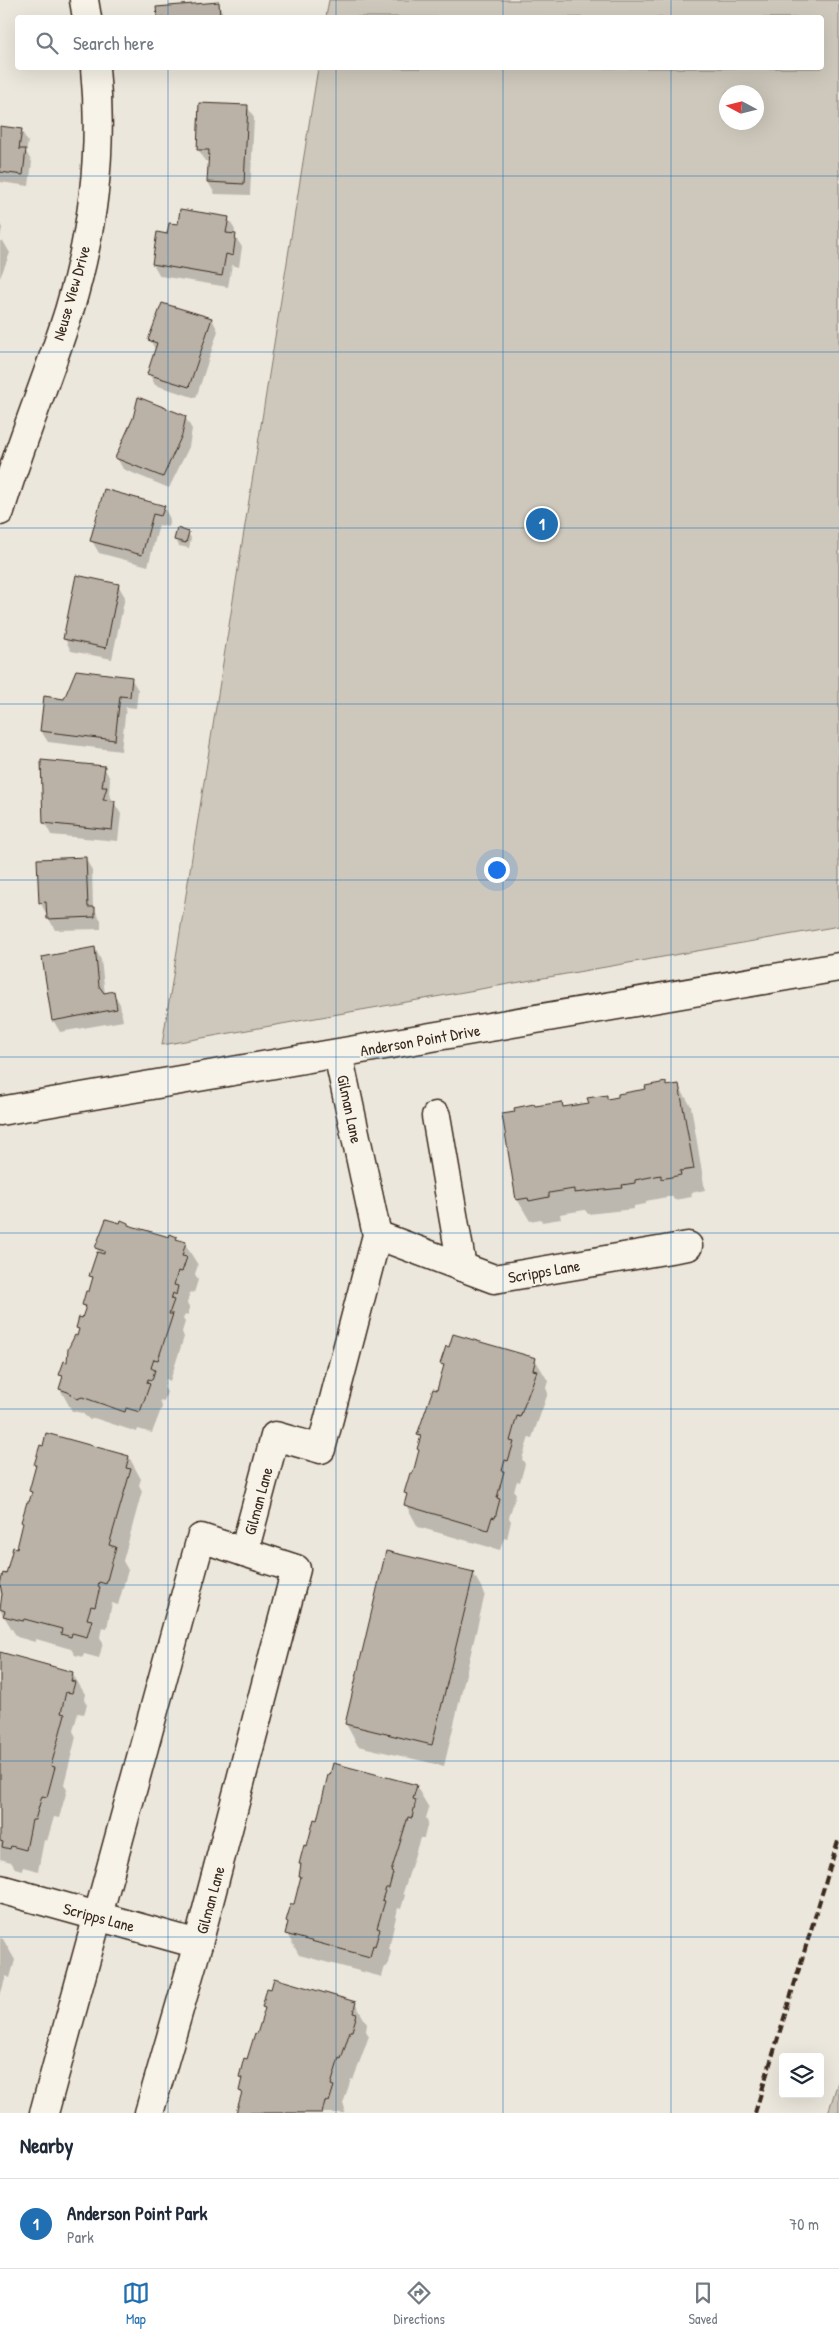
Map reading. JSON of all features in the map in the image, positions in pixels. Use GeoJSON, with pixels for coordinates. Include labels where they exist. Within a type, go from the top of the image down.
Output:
{"type":"FeatureCollection","features":[{"type":"Feature","properties":{"kind":"street"},"geometry":{"type":"LineString","coordinates":[[84,0],[86,15]]}},
{"type":"Feature","properties":{"kind":"street","name":"Neuse View Drive"},"geometry":{"type":"LineString","coordinates":[[0,511],[14,462],[69,310],[86,246],[97,164],[99,101],[95,70]]}},
{"type":"Feature","properties":{"kind":"street","name":"Anderson Point Drive"},"geometry":{"type":"LineString","coordinates":[[0,1111],[839,967]]}},
{"type":"Feature","properties":{"kind":"street","name":"Gilman Lane"},"geometry":{"type":"LineString","coordinates":[[149,2113],[198,1944],[296,1569],[244,1552],[275,1436],[321,1449],[377,1235],[338,1054]]}},
{"type":"Feature","properties":{"kind":"street"},"geometry":{"type":"LineString","coordinates":[[436,1116],[462,1267]]}},
{"type":"Feature","properties":{"kind":"street","name":"Scripps Lane"},"geometry":{"type":"LineString","coordinates":[[377,1235],[494,1280],[688,1246]]}},
{"type":"Feature","properties":{"kind":"street"},"geometry":{"type":"LineString","coordinates":[[44,2113],[201,1538],[244,1552]]}},
{"type":"Feature","properties":{"kind":"street","name":"Scripps Lane"},"geometry":{"type":"LineString","coordinates":[[0,1890],[198,1944]]}},
{"type":"Feature","properties":{"kind":"shaded area"},"geometry":{"type":"Polygon","coordinates":[[[329,0],[839,0],[839,926],[162,1045],[318,70],[824,70],[824,15],[326,15],[329,0]]]}},
{"type":"Feature","properties":{"kind":"shaded area"},"geometry":{"type":"Polygon","coordinates":[[[839,2079],[839,2113],[828,2113],[839,2079]]]}},
{"type":"Feature","properties":{"kind":"building"},"geometry":{"type":"Polygon","coordinates":[[[219,2],[220,15],[157,15],[156,7],[219,2]]]}},
{"type":"Feature","properties":{"kind":"building"},"geometry":{"type":"Polygon","coordinates":[[[199,103],[248,105],[244,184],[207,182],[209,150],[197,150],[199,103]]]}},
{"type":"Feature","properties":{"kind":"building"},"geometry":{"type":"Polygon","coordinates":[[[0,126],[22,129],[19,149],[26,149],[23,175],[0,172],[0,126]]]}},
{"type":"Feature","properties":{"kind":"building"},"geometry":{"type":"Polygon","coordinates":[[[180,209],[229,217],[226,233],[236,234],[233,256],[226,254],[222,276],[152,264],[157,232],[167,234],[169,223],[178,224],[180,209]]]}},
{"type":"Feature","properties":{"kind":"building"},"geometry":{"type":"Polygon","coordinates":[[[162,303],[212,318],[189,387],[147,374],[157,343],[148,340],[162,303]]]}},
{"type":"Feature","properties":{"kind":"building"},"geometry":{"type":"Polygon","coordinates":[[[138,397],[186,416],[182,435],[163,477],[115,458],[133,418],[138,397]]]}},
{"type":"Feature","properties":{"kind":"building"},"geometry":{"type":"Polygon","coordinates":[[[104,489],[165,506],[161,516],[153,514],[142,555],[90,541],[104,489]]]}},
{"type":"Feature","properties":{"kind":"building"},"geometry":{"type":"Polygon","coordinates":[[[177,528],[189,532],[186,543],[174,540],[177,528]]]}},
{"type":"Feature","properties":{"kind":"building"},"geometry":{"type":"Polygon","coordinates":[[[76,575],[119,584],[106,648],[63,639],[76,575]]]}},
{"type":"Feature","properties":{"kind":"building"},"geometry":{"type":"Polygon","coordinates":[[[76,670],[132,677],[130,697],[120,696],[115,740],[40,731],[44,696],[64,699],[76,670]]]}},
{"type":"Feature","properties":{"kind":"building"},"geometry":{"type":"Polygon","coordinates":[[[41,760],[105,766],[102,787],[107,787],[103,800],[115,801],[112,830],[43,823],[41,760]]]}},
{"type":"Feature","properties":{"kind":"building"},"geometry":{"type":"Polygon","coordinates":[[[86,857],[88,907],[95,907],[95,917],[47,919],[46,902],[39,903],[37,859],[86,857]]]}},
{"type":"Feature","properties":{"kind":"building"},"geometry":{"type":"Polygon","coordinates":[[[95,947],[99,986],[104,993],[114,991],[117,1009],[52,1021],[42,957],[95,947]]]}},
{"type":"Feature","properties":{"kind":"building"},"geometry":{"type":"Polygon","coordinates":[[[666,1082],[666,1086],[679,1084],[694,1169],[680,1171],[681,1175],[661,1179],[661,1175],[635,1180],[635,1183],[622,1185],[623,1188],[574,1193],[574,1189],[549,1193],[549,1197],[529,1201],[528,1198],[516,1200],[502,1114],[515,1112],[514,1108],[534,1104],[535,1106],[562,1102],[563,1107],[589,1103],[587,1098],[607,1095],[607,1099],[618,1097],[618,1094],[646,1089],[645,1086],[666,1082]]]}},
{"type":"Feature","properties":{"kind":"building"},"geometry":{"type":"Polygon","coordinates":[[[106,1219],[120,1223],[121,1220],[128,1223],[128,1225],[169,1237],[170,1234],[177,1237],[176,1239],[186,1242],[182,1256],[187,1257],[182,1272],[178,1271],[174,1285],[178,1286],[176,1295],[173,1293],[171,1299],[174,1300],[169,1314],[173,1314],[158,1360],[154,1359],[151,1368],[155,1370],[152,1380],[148,1379],[147,1383],[150,1384],[140,1412],[126,1408],[125,1412],[82,1397],[77,1399],[68,1392],[59,1389],[63,1376],[59,1375],[64,1361],[67,1362],[68,1349],[75,1335],[77,1336],[79,1329],[76,1328],[79,1317],[82,1318],[86,1306],[82,1305],[93,1277],[89,1276],[97,1252],[104,1254],[104,1251],[95,1248],[106,1219]]]}},
{"type":"Feature","properties":{"kind":"building"},"geometry":{"type":"Polygon","coordinates":[[[453,1334],[536,1358],[533,1370],[537,1371],[520,1417],[517,1416],[510,1441],[514,1442],[508,1461],[505,1460],[502,1471],[504,1471],[497,1498],[500,1499],[495,1518],[492,1517],[488,1530],[404,1505],[407,1494],[404,1493],[410,1473],[413,1473],[419,1450],[417,1449],[421,1436],[417,1435],[433,1389],[437,1390],[444,1365],[440,1364],[446,1346],[449,1347],[453,1334]]]}},
{"type":"Feature","properties":{"kind":"building"},"geometry":{"type":"Polygon","coordinates":[[[46,1433],[129,1456],[126,1468],[131,1469],[109,1545],[116,1547],[106,1584],[99,1582],[98,1586],[100,1587],[95,1607],[91,1606],[87,1619],[92,1620],[87,1637],[72,1633],[71,1637],[61,1634],[62,1629],[24,1619],[23,1621],[3,1616],[5,1611],[0,1609],[2,1594],[0,1584],[3,1573],[6,1574],[13,1547],[17,1548],[23,1523],[21,1522],[32,1492],[29,1491],[36,1465],[34,1465],[40,1445],[43,1446],[46,1433]]]}},
{"type":"Feature","properties":{"kind":"building"},"geometry":{"type":"Polygon","coordinates":[[[386,1551],[474,1572],[432,1745],[345,1724],[386,1551]]]}},
{"type":"Feature","properties":{"kind":"building"},"geometry":{"type":"Polygon","coordinates":[[[0,1652],[73,1672],[71,1681],[75,1682],[72,1693],[66,1692],[61,1713],[65,1714],[51,1766],[55,1767],[47,1797],[42,1796],[35,1820],[32,1820],[26,1850],[11,1846],[10,1849],[2,1847],[3,1842],[0,1841],[0,1652]]]}},
{"type":"Feature","properties":{"kind":"building"},"geometry":{"type":"Polygon","coordinates":[[[333,1763],[417,1785],[413,1799],[416,1800],[412,1818],[408,1817],[391,1872],[393,1873],[389,1888],[386,1888],[382,1900],[385,1901],[377,1928],[380,1929],[370,1957],[285,1934],[288,1922],[286,1921],[291,1904],[294,1904],[301,1876],[299,1876],[301,1864],[299,1864],[304,1845],[307,1846],[314,1819],[317,1820],[328,1775],[330,1775],[333,1763]]]}},
{"type":"Feature","properties":{"kind":"building"},"geometry":{"type":"Polygon","coordinates":[[[274,1978],[356,2002],[353,2013],[357,2014],[352,2031],[350,2031],[341,2059],[339,2058],[331,2085],[334,2086],[329,2102],[325,2101],[322,2113],[236,2113],[242,2092],[239,2091],[242,2078],[239,2077],[244,2058],[247,2059],[255,2033],[257,2034],[265,2008],[262,2007],[267,1988],[271,1989],[274,1978]]]}},
{"type":"Feature","properties":{"kind":"railway"},"geometry":{"type":"LineString","coordinates":[[755,2113],[839,1838]]}},
{"type":"Feature","properties":{"kind":"place","name":"Anderson Point Park"},"geometry":{"type":"Point","coordinates":[542,524]}}]}
